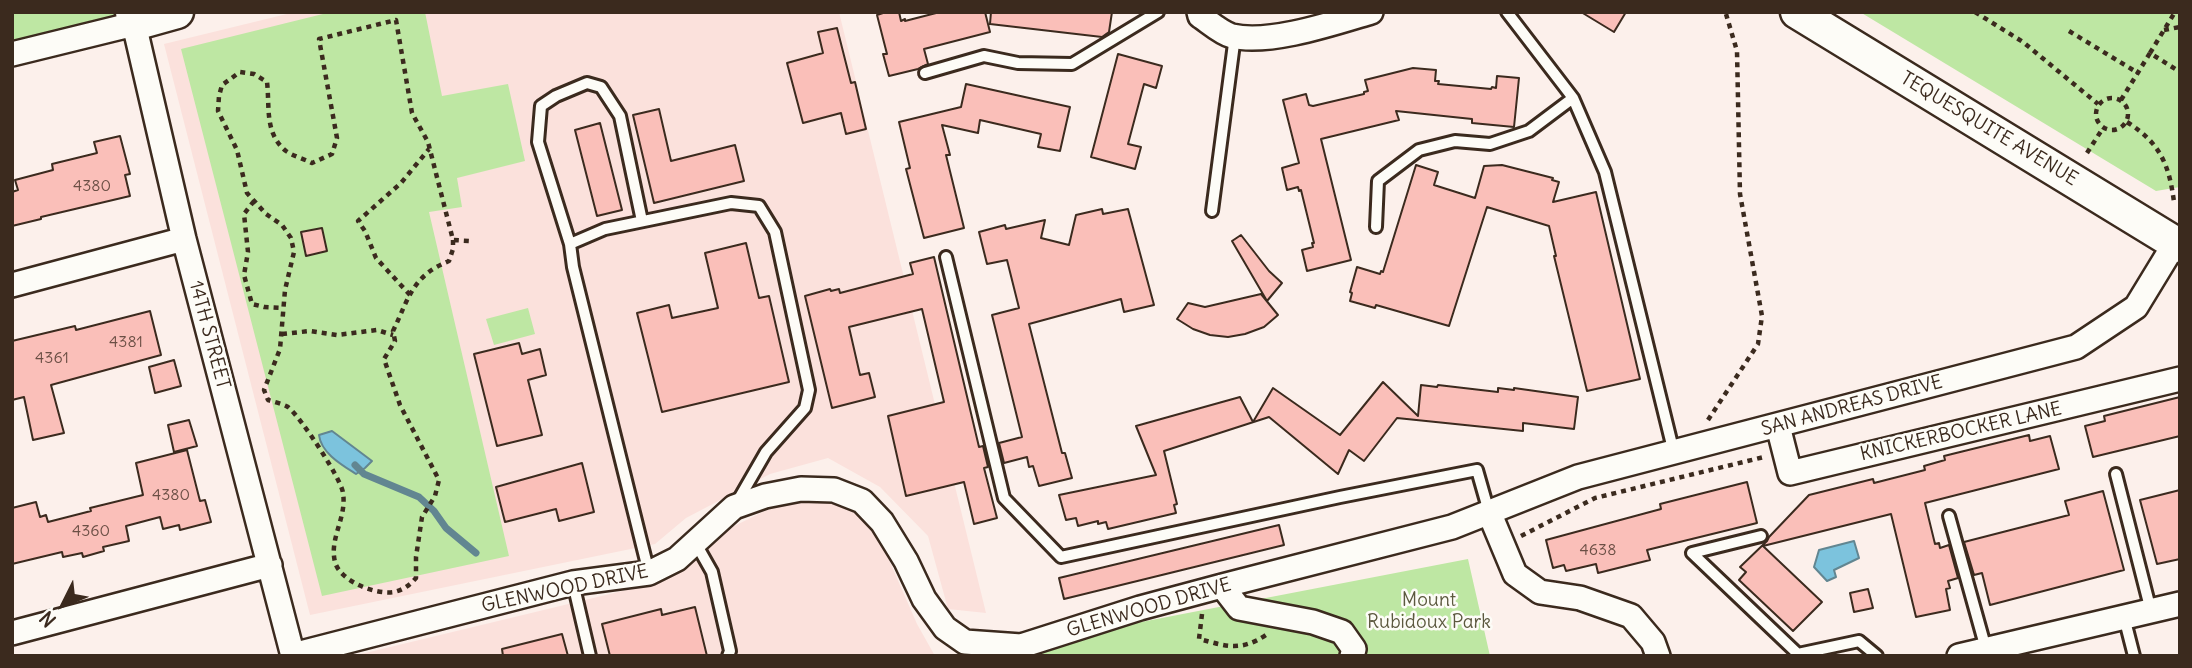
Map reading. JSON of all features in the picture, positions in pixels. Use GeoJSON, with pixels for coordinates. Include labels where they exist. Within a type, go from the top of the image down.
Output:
{"type":"FeatureCollection","features":[{"type":"Feature","properties":{"kind":"street"},"geometry":{"type":"LineString","coordinates":[[12,54],[133,18],[177,12]]}},
{"type":"Feature","properties":{"kind":"street"},"geometry":{"type":"LineString","coordinates":[[1199,12],[1200,16],[1229,35],[1255,40],[1332,24],[1371,12]]}},
{"type":"Feature","properties":{"kind":"street","name":"TEQUESQUITE AVENUE"},"geometry":{"type":"LineString","coordinates":[[1797,12],[2178,242]]}},
{"type":"Feature","properties":{"kind":"street","name":"14TH STREET"},"geometry":{"type":"LineString","coordinates":[[133,18],[184,239],[293,655]]}},
{"type":"Feature","properties":{"kind":"street"},"geometry":{"type":"LineString","coordinates":[[12,285],[184,239]]}},
{"type":"Feature","properties":{"kind":"street","name":"SAN ANDREAS DRIVE"},"geometry":{"type":"LineString","coordinates":[[1489,512],[1578,477],[2076,347],[2136,307],[2178,242]]}},
{"type":"Feature","properties":{"kind":"street","name":"KNICKERBOCKER LANE"},"geometry":{"type":"LineString","coordinates":[[1778,426],[1790,473],[2180,379]]}},
{"type":"Feature","properties":{"kind":"street","name":"GLENWOOD DRIVE"},"geometry":{"type":"LineString","coordinates":[[293,655],[573,583],[649,573],[677,559],[734,507],[765,496],[801,489],[834,490],[862,501],[882,522],[906,561],[924,599],[946,628],[965,642],[1021,646],[1140,608],[1452,527],[1489,512]]}},
{"type":"Feature","properties":{"kind":"street"},"geometry":{"type":"LineString","coordinates":[[1489,512],[1515,574],[1539,592],[1580,597],[1631,616],[1653,642],[1658,656]]}},
{"type":"Feature","properties":{"kind":"street"},"geometry":{"type":"LineString","coordinates":[[12,633],[270,565]]}},
{"type":"Feature","properties":{"kind":"street"},"geometry":{"type":"LineString","coordinates":[[1222,586],[1240,608],[1313,622],[1342,632],[1354,649],[1352,656]]}},
{"type":"Feature","properties":{"kind":"street"},"geometry":{"type":"LineString","coordinates":[[1959,656],[2180,604]]}},
{"type":"Feature","properties":{"kind":"lane"},"geometry":{"type":"LineString","coordinates":[[925,74],[984,56],[1018,63],[1072,64],[1158,12]]}},
{"type":"Feature","properties":{"kind":"lane"},"geometry":{"type":"LineString","coordinates":[[1507,12],[1573,98],[1605,172],[1674,453]]}},
{"type":"Feature","properties":{"kind":"lane"},"geometry":{"type":"LineString","coordinates":[[1212,211],[1236,36]]}},
{"type":"Feature","properties":{"kind":"lane"},"geometry":{"type":"LineString","coordinates":[[642,221],[620,116],[601,87],[587,83],[556,96],[541,106],[538,142],[570,244],[573,267],[649,573]]}},
{"type":"Feature","properties":{"kind":"lane"},"geometry":{"type":"LineString","coordinates":[[1376,227],[1378,181],[1419,150],[1455,141],[1490,144],[1503,140],[1529,131],[1573,98]]}},
{"type":"Feature","properties":{"kind":"lane"},"geometry":{"type":"LineString","coordinates":[[570,244],[605,229],[731,203],[759,206],[775,232],[809,390],[806,408],[766,452],[734,507]]}},
{"type":"Feature","properties":{"kind":"lane"},"geometry":{"type":"LineString","coordinates":[[946,257],[1004,498],[1061,557],[1478,470],[1489,512]]}},
{"type":"Feature","properties":{"kind":"lane"},"geometry":{"type":"LineString","coordinates":[[2116,474],[2151,611]]}},
{"type":"Feature","properties":{"kind":"lane"},"geometry":{"type":"LineString","coordinates":[[1949,516],[1986,649]]}},
{"type":"Feature","properties":{"kind":"lane"},"geometry":{"type":"LineString","coordinates":[[1761,536],[1692,553],[1798,654],[1859,641],[1877,656]]}},
{"type":"Feature","properties":{"kind":"lane"},"geometry":{"type":"LineString","coordinates":[[695,542],[712,572],[730,651],[728,656]]}},
{"type":"Feature","properties":{"kind":"lane"},"geometry":{"type":"LineString","coordinates":[[573,583],[590,656]]}},
{"type":"Feature","properties":{"kind":"lane"},"geometry":{"type":"LineString","coordinates":[[2124,617],[2134,656]]}},
{"type":"Feature","properties":{"kind":"path"},"geometry":{"type":"LineString","coordinates":[[1975,12],[2023,42],[2098,104]]}},
{"type":"Feature","properties":{"kind":"path"},"geometry":{"type":"LineString","coordinates":[[2121,100],[2175,12]]}},
{"type":"Feature","properties":{"kind":"path"},"geometry":{"type":"LineString","coordinates":[[1708,421],[1758,344],[1762,316],[1740,194],[1737,51],[1726,14]]}},
{"type":"Feature","properties":{"kind":"path"},"geometry":{"type":"LineString","coordinates":[[396,20],[412,113],[429,149],[453,240],[453,249],[449,261],[431,268],[413,288],[393,331],[395,341],[384,359],[400,405],[439,480],[435,496],[422,517],[416,578],[410,586],[392,592],[375,590],[354,582],[340,572],[335,562],[333,542],[341,517],[343,491],[321,449],[288,407],[268,400],[264,390],[280,349],[285,290],[294,252],[291,238],[282,225],[266,214],[247,192],[237,150],[218,111],[222,85],[240,72],[254,74],[267,82],[270,100],[268,118],[272,135],[286,152],[312,163],[332,154],[337,138],[319,39],[396,20]]}},
{"type":"Feature","properties":{"kind":"path"},"geometry":{"type":"LineString","coordinates":[[2164,30],[2180,26]]}},
{"type":"Feature","properties":{"kind":"path"},"geometry":{"type":"LineString","coordinates":[[2069,31],[2138,73]]}},
{"type":"Feature","properties":{"kind":"path"},"geometry":{"type":"LineString","coordinates":[[2150,53],[2180,72]]}},
{"type":"Feature","properties":{"kind":"path"},"geometry":{"type":"LineString","coordinates":[[2109,97],[2121,100],[2128,110],[2126,122],[2116,130],[2103,128],[2095,116],[2098,104],[2109,97]]}},
{"type":"Feature","properties":{"kind":"path"},"geometry":{"type":"LineString","coordinates":[[2126,122],[2144,133],[2156,146],[2165,161],[2174,202]]}},
{"type":"Feature","properties":{"kind":"path"},"geometry":{"type":"LineString","coordinates":[[2087,153],[2103,128]]}},
{"type":"Feature","properties":{"kind":"path"},"geometry":{"type":"LineString","coordinates":[[410,295],[376,258],[358,221],[401,183],[429,149]]}},
{"type":"Feature","properties":{"kind":"path"},"geometry":{"type":"LineString","coordinates":[[254,201],[244,214],[248,252],[244,275],[252,304],[284,308]]}},
{"type":"Feature","properties":{"kind":"path"},"geometry":{"type":"LineString","coordinates":[[453,240],[469,241]]}},
{"type":"Feature","properties":{"kind":"path"},"geometry":{"type":"LineString","coordinates":[[282,334],[310,331],[337,335],[377,330],[394,335]]}},
{"type":"Feature","properties":{"kind":"path"},"geometry":{"type":"LineString","coordinates":[[1202,613],[1199,639],[1232,648],[1258,640],[1274,630]]}},
{"type":"Feature","properties":{"kind":"shaded area"},"geometry":{"type":"Polygon","coordinates":[[[295,12],[839,12],[986,613],[948,609],[928,536],[880,487],[828,458],[770,474],[686,518],[655,544],[310,615],[164,44],[295,12]]]}},
{"type":"Feature","properties":{"kind":"shaded area"},"geometry":{"type":"Polygon","coordinates":[[[816,498],[844,503],[876,530],[917,624],[935,656],[353,656],[643,586],[685,568],[724,531],[781,503],[816,498]]]}},
{"type":"Feature","properties":{"kind":"green space"},"geometry":{"type":"Polygon","coordinates":[[[12,12],[160,12],[12,50],[12,12]]]}},
{"type":"Feature","properties":{"kind":"green space"},"geometry":{"type":"Polygon","coordinates":[[[331,12],[425,12],[442,96],[508,84],[525,161],[457,178],[462,207],[429,212],[509,556],[322,596],[181,49],[331,12]]]}},
{"type":"Feature","properties":{"kind":"green space"},"geometry":{"type":"Polygon","coordinates":[[[1860,12],[2180,12],[2180,187],[2156,191],[1860,12]]]}},
{"type":"Feature","properties":{"kind":"green space"},"geometry":{"type":"Polygon","coordinates":[[[528,308],[535,334],[494,345],[486,319],[528,308]]]}},
{"type":"Feature","properties":{"kind":"green space","name":"Mount Rubidoux Park"},"geometry":{"type":"Polygon","coordinates":[[[1468,559],[1490,656],[969,656],[970,655],[1468,559]]]}},
{"type":"Feature","properties":{"kind":"water"},"geometry":{"type":"Polygon","coordinates":[[[332,431],[372,461],[356,474],[339,462],[328,453],[319,435],[332,431]]]}},
{"type":"Feature","properties":{"kind":"water"},"geometry":{"type":"Polygon","coordinates":[[[1854,541],[1859,558],[1834,570],[1836,577],[1827,581],[1814,567],[1819,550],[1854,541]]]}},
{"type":"Feature","properties":{"kind":"building"},"geometry":{"type":"Polygon","coordinates":[[[899,12],[901,21],[905,21],[940,12],[985,12],[990,32],[924,49],[928,64],[889,76],[883,54],[887,54],[877,15],[899,12]]]}},
{"type":"Feature","properties":{"kind":"building"},"geometry":{"type":"Polygon","coordinates":[[[991,12],[1112,12],[1109,32],[1102,37],[990,24],[991,12]]]}},
{"type":"Feature","properties":{"kind":"building"},"geometry":{"type":"Polygon","coordinates":[[[1581,12],[1626,12],[1614,32],[1581,12]]]}},
{"type":"Feature","properties":{"kind":"building"},"geometry":{"type":"Polygon","coordinates":[[[837,28],[851,83],[855,82],[866,129],[846,134],[841,113],[803,123],[787,63],[823,53],[818,32],[837,28]]]}},
{"type":"Feature","properties":{"kind":"building"},"geometry":{"type":"Polygon","coordinates":[[[1118,54],[1162,66],[1156,88],[1144,84],[1128,144],[1141,147],[1135,169],[1091,157],[1118,54]]]}},
{"type":"Feature","properties":{"kind":"building"},"geometry":{"type":"Polygon","coordinates":[[[1413,68],[1436,70],[1435,81],[1439,81],[1438,84],[1491,89],[1496,88],[1497,76],[1519,78],[1514,127],[1472,123],[1472,119],[1396,111],[1399,120],[1321,139],[1351,260],[1307,271],[1302,250],[1313,247],[1314,243],[1301,190],[1299,191],[1298,187],[1287,190],[1282,168],[1299,163],[1283,100],[1306,94],[1309,105],[1313,106],[1364,94],[1368,91],[1365,80],[1413,68]]]}},
{"type":"Feature","properties":{"kind":"building"},"geometry":{"type":"Polygon","coordinates":[[[966,84],[1070,107],[1060,151],[1038,147],[1041,134],[980,120],[978,133],[942,125],[950,155],[946,155],[964,228],[924,238],[906,169],[910,168],[899,122],[961,107],[966,84]]]}},
{"type":"Feature","properties":{"kind":"building"},"geometry":{"type":"Polygon","coordinates":[[[659,109],[671,161],[735,145],[744,181],[654,203],[633,115],[659,109]]]}},
{"type":"Feature","properties":{"kind":"building"},"geometry":{"type":"Polygon","coordinates":[[[600,123],[622,210],[597,216],[575,130],[600,123]]]}},
{"type":"Feature","properties":{"kind":"building"},"geometry":{"type":"Polygon","coordinates":[[[120,136],[130,174],[125,175],[130,196],[12,226],[12,192],[18,190],[15,180],[53,170],[52,164],[97,153],[94,142],[120,136]]]}},
{"type":"Feature","properties":{"kind":"building"},"geometry":{"type":"Polygon","coordinates":[[[1416,165],[1438,172],[1434,185],[1475,198],[1484,166],[1502,165],[1553,178],[1552,180],[1559,182],[1553,202],[1596,192],[1640,379],[1587,391],[1549,226],[1487,207],[1449,326],[1376,305],[1375,308],[1350,301],[1357,267],[1380,274],[1383,272],[1416,165]]]}},
{"type":"Feature","properties":{"kind":"building"},"geometry":{"type":"Polygon","coordinates":[[[1102,209],[1103,214],[1128,209],[1154,305],[1124,312],[1121,299],[1029,324],[1062,453],[1065,453],[1072,478],[1039,486],[1033,466],[1029,467],[1027,457],[1004,463],[999,443],[1022,437],[992,315],[1019,308],[1007,260],[987,264],[979,232],[1005,225],[1006,229],[1045,220],[1041,238],[1069,245],[1076,215],[1102,209]]]}},
{"type":"Feature","properties":{"kind":"building"},"geometry":{"type":"Polygon","coordinates":[[[322,228],[327,251],[306,256],[301,232],[322,228]]]}},
{"type":"Feature","properties":{"kind":"building"},"geometry":{"type":"Polygon","coordinates":[[[1241,235],[1282,283],[1267,301],[1232,241],[1241,235]]]}},
{"type":"Feature","properties":{"kind":"building"},"geometry":{"type":"Polygon","coordinates":[[[746,243],[759,298],[769,296],[789,382],[662,412],[637,313],[669,305],[672,318],[718,308],[705,253],[746,243]]]}},
{"type":"Feature","properties":{"kind":"building"},"geometry":{"type":"Polygon","coordinates":[[[934,257],[979,447],[983,446],[988,467],[984,468],[997,518],[974,524],[964,482],[906,496],[888,416],[944,402],[922,309],[849,327],[860,375],[869,373],[875,397],[832,408],[805,296],[830,289],[839,289],[840,293],[913,274],[910,263],[934,257]]]}},
{"type":"Feature","properties":{"kind":"building"},"geometry":{"type":"Polygon","coordinates":[[[1261,294],[1278,315],[1264,327],[1245,334],[1228,337],[1210,335],[1177,319],[1188,303],[1205,307],[1261,294]]]}},
{"type":"Feature","properties":{"kind":"building"},"geometry":{"type":"Polygon","coordinates":[[[150,311],[161,355],[51,385],[64,433],[33,440],[24,397],[12,400],[12,341],[75,326],[76,330],[150,311]]]}},
{"type":"Feature","properties":{"kind":"building"},"geometry":{"type":"Polygon","coordinates":[[[519,343],[522,354],[540,349],[546,375],[528,380],[542,435],[497,446],[474,354],[519,343]]]}},
{"type":"Feature","properties":{"kind":"building"},"geometry":{"type":"Polygon","coordinates":[[[174,360],[181,386],[155,393],[149,367],[174,360]]]}},
{"type":"Feature","properties":{"kind":"building"},"geometry":{"type":"Polygon","coordinates":[[[1383,382],[1418,416],[1421,385],[1498,392],[1498,388],[1514,388],[1578,397],[1574,429],[1523,423],[1523,431],[1397,418],[1364,461],[1349,450],[1338,474],[1269,417],[1164,451],[1177,504],[1174,505],[1176,513],[1108,529],[1106,522],[1098,524],[1098,521],[1078,526],[1076,518],[1066,520],[1059,495],[1156,475],[1136,426],[1240,397],[1253,422],[1273,388],[1340,435],[1383,382]]]}},
{"type":"Feature","properties":{"kind":"building"},"geometry":{"type":"Polygon","coordinates":[[[2180,397],[2180,436],[2093,457],[2085,426],[2105,421],[2104,416],[2180,397]]]}},
{"type":"Feature","properties":{"kind":"building"},"geometry":{"type":"Polygon","coordinates":[[[189,420],[197,446],[174,452],[168,425],[189,420]]]}},
{"type":"Feature","properties":{"kind":"building"},"geometry":{"type":"Polygon","coordinates":[[[2029,435],[2030,441],[2050,436],[2059,469],[1925,503],[1935,544],[1939,543],[1940,548],[1949,545],[1958,578],[1948,581],[1950,588],[1946,589],[1950,610],[1916,617],[1891,514],[1763,546],[1822,602],[1793,631],[1739,580],[1746,572],[1740,567],[1809,495],[1873,479],[1874,483],[1925,470],[1924,466],[1945,460],[1944,456],[2029,435]]]}},
{"type":"Feature","properties":{"kind":"building"},"geometry":{"type":"Polygon","coordinates":[[[187,450],[200,501],[205,500],[211,522],[180,530],[179,525],[163,529],[160,517],[126,526],[129,541],[103,547],[104,551],[83,557],[82,553],[63,557],[62,552],[12,564],[12,508],[36,502],[40,517],[46,515],[48,522],[143,495],[136,463],[187,450]]]}},
{"type":"Feature","properties":{"kind":"building"},"geometry":{"type":"Polygon","coordinates":[[[582,463],[594,512],[559,521],[556,509],[505,522],[496,487],[582,463]]]}},
{"type":"Feature","properties":{"kind":"building"},"geometry":{"type":"Polygon","coordinates":[[[1747,482],[1757,523],[1647,550],[1650,560],[1598,573],[1596,564],[1566,571],[1564,565],[1553,568],[1546,540],[1661,509],[1660,504],[1747,482]]]}},
{"type":"Feature","properties":{"kind":"building"},"geometry":{"type":"Polygon","coordinates":[[[2180,490],[2180,559],[2157,564],[2140,500],[2180,490]]]}},
{"type":"Feature","properties":{"kind":"building"},"geometry":{"type":"Polygon","coordinates":[[[2103,491],[2124,570],[1990,605],[1982,573],[1974,575],[1964,542],[2069,515],[2065,501],[2103,491]]]}},
{"type":"Feature","properties":{"kind":"building"},"geometry":{"type":"Polygon","coordinates":[[[1279,525],[1284,545],[1064,599],[1059,578],[1279,525]]]}},
{"type":"Feature","properties":{"kind":"building"},"geometry":{"type":"Polygon","coordinates":[[[1868,589],[1873,608],[1854,612],[1850,593],[1868,589]]]}},
{"type":"Feature","properties":{"kind":"building"},"geometry":{"type":"Polygon","coordinates":[[[695,607],[707,656],[610,656],[602,624],[661,609],[662,615],[695,607]]]}},
{"type":"Feature","properties":{"kind":"building"},"geometry":{"type":"Polygon","coordinates":[[[562,634],[568,656],[503,656],[502,649],[562,634]]]}},
{"type":"Feature","properties":{"kind":"waterway"},"geometry":{"type":"LineString","coordinates":[[355,465],[364,474],[419,497],[434,511],[446,528],[476,553]]}}]}
